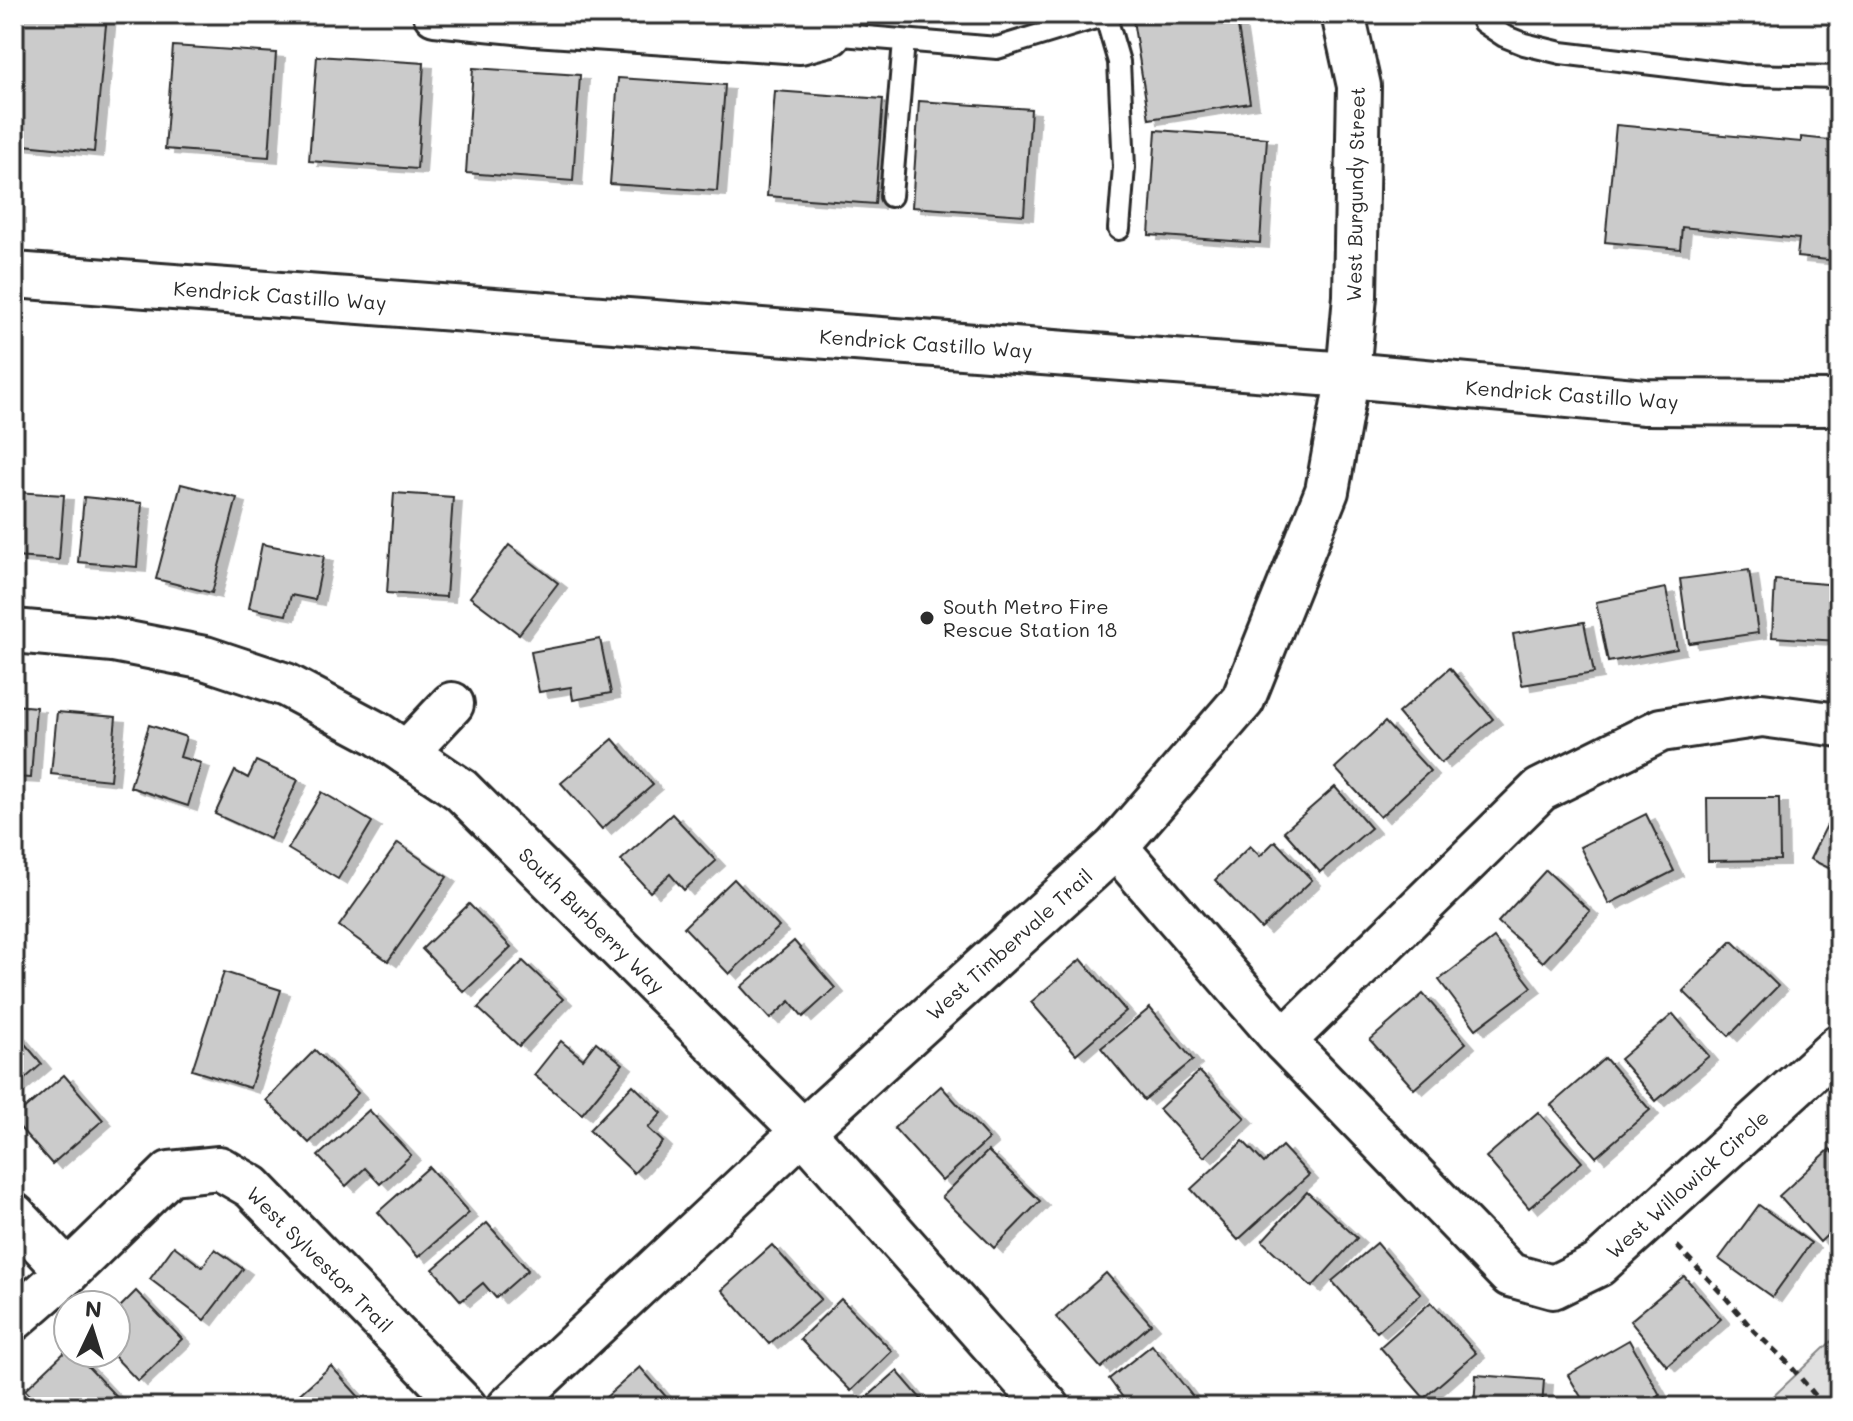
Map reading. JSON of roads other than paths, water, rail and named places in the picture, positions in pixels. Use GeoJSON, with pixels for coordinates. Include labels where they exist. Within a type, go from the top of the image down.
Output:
{"type":"FeatureCollection","features":[{"type":"Feature","properties":{"kind":"main road","name":"Kendrick Castillo Way"},"geometry":{"type":"LineString","coordinates":[[14,275],[1348,375],[1645,402],[1839,403]]}},
{"type":"Feature","properties":{"kind":"street"},"geometry":{"type":"LineString","coordinates":[[435,14],[535,19],[800,42],[835,24]]}},
{"type":"Feature","properties":{"kind":"street","name":"West Burgundy Street"},"geometry":{"type":"LineString","coordinates":[[1343,14],[1359,86],[1355,296],[1348,375]]}},
{"type":"Feature","properties":{"kind":"street","name":"West Timbervale Trail"},"geometry":{"type":"LineString","coordinates":[[509,1407],[803,1131],[1116,847],[1243,700],[1327,491],[1348,375]]}},
{"type":"Feature","properties":{"kind":"street","name":"South Burberry Way"},"geometry":{"type":"LineString","coordinates":[[14,631],[113,640],[205,658],[286,685],[378,734],[461,790],[803,1131],[1048,1407]]}},
{"type":"Feature","properties":{"kind":"street"},"geometry":{"type":"LineString","coordinates":[[406,753],[452,704]]}},
{"type":"Feature","properties":{"kind":"street"},"geometry":{"type":"LineString","coordinates":[[1284,1041],[1540,790],[1661,730],[1762,715],[1839,725]]}},
{"type":"Feature","properties":{"kind":"street","name":"West Willowick Circle"},"geometry":{"type":"LineString","coordinates":[[1116,847],[1284,1041],[1510,1275],[1553,1287],[1598,1265],[1839,1046]]}},
{"type":"Feature","properties":{"kind":"street","name":"West Sylvestor Trail"},"geometry":{"type":"LineString","coordinates":[[14,1319],[68,1272],[170,1173],[219,1168],[252,1187],[465,1407]]}},
{"type":"Feature","properties":{"kind":"street"},"geometry":{"type":"LineString","coordinates":[[14,1215],[68,1272]]}},
{"type":"Feature","properties":{"kind":"lane"},"geometry":{"type":"LineString","coordinates":[[835,24],[904,41],[997,48],[1105,14],[1119,62],[1124,167],[1119,229]]}},
{"type":"Feature","properties":{"kind":"lane"},"geometry":{"type":"LineString","coordinates":[[1480,14],[1483,22],[1504,36],[1561,53],[1744,75],[1839,77]]}},
{"type":"Feature","properties":{"kind":"lane"},"geometry":{"type":"LineString","coordinates":[[891,196],[904,41]]}},
{"type":"Feature","properties":{"kind":"place","name":"South Metro Fire Rescue Station 18"},"geometry":{"type":"Point","coordinates":[927,618]}}]}
